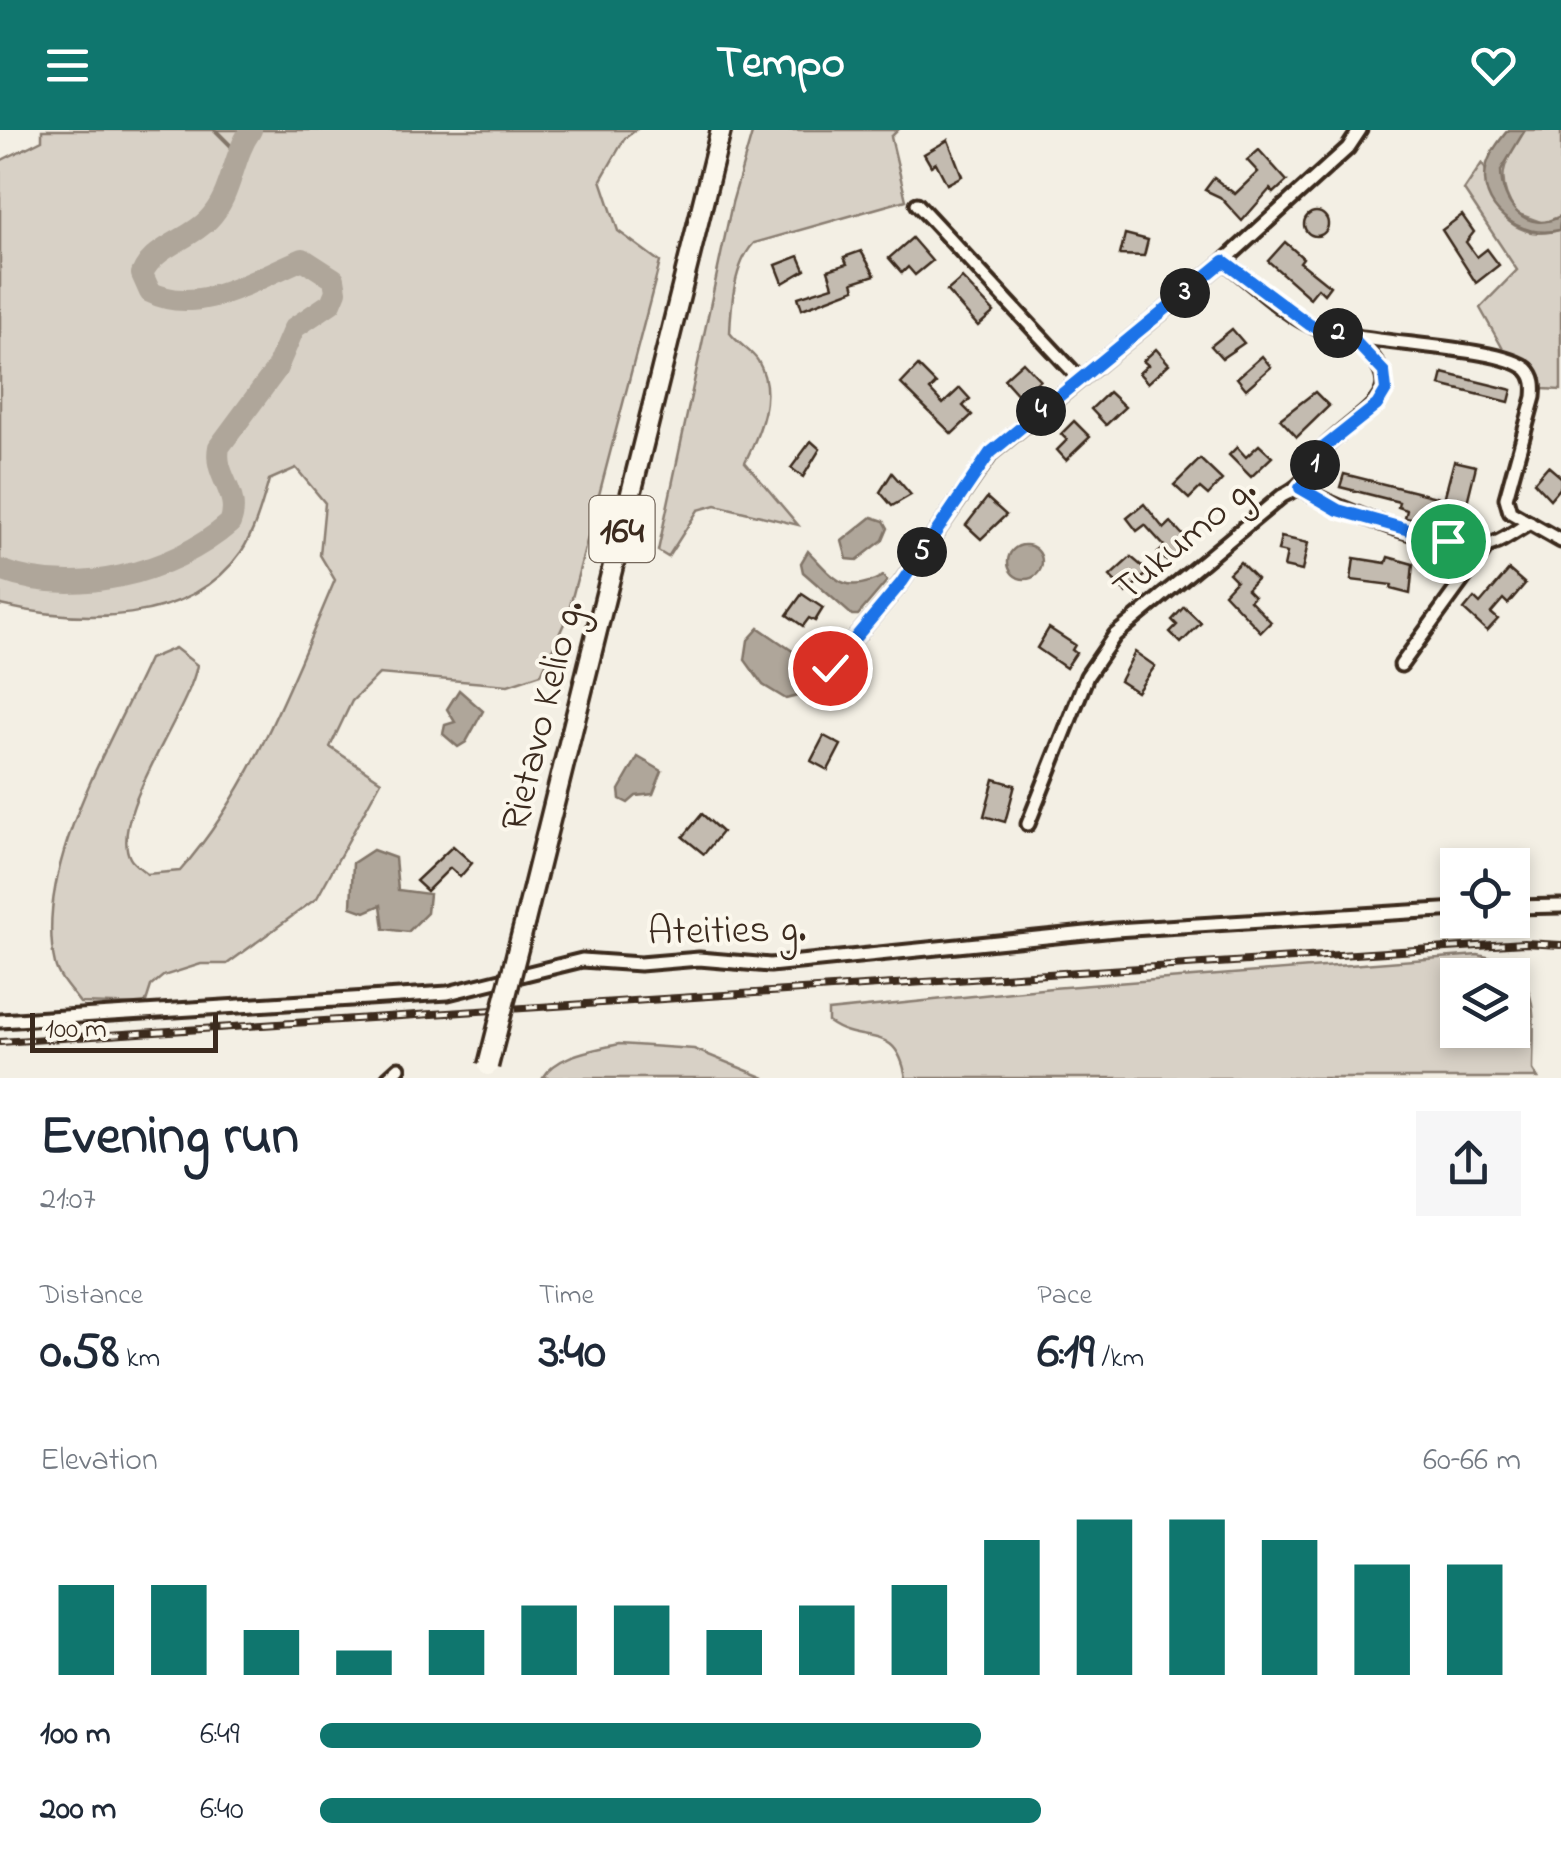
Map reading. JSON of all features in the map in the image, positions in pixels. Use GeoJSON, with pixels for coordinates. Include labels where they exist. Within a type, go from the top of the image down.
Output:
{"type":"FeatureCollection","features":[{"type":"Feature","properties":{"kind":"main road","name":"Rietavo Kelio g."},"geometry":{"type":"LineString","coordinates":[[487,1072],[720,134]]}},
{"type":"Feature","properties":{"kind":"street"},"geometry":{"type":"LineString","coordinates":[[830,668],[902,582],[990,453],[1224,261],[1348,148],[1360,130]]}},
{"type":"Feature","properties":{"kind":"street"},"geometry":{"type":"LineString","coordinates":[[917,204],[1080,379]]}},
{"type":"Feature","properties":{"kind":"street"},"geometry":{"type":"LineString","coordinates":[[1224,261],[1310,325],[1350,336],[1498,358],[1528,370],[1535,383],[1534,397],[1506,498],[1510,512],[1561,541]]}},
{"type":"Feature","properties":{"kind":"street","name":"Tukumo g."},"geometry":{"type":"LineString","coordinates":[[1028,824],[1087,676],[1115,635],[1282,496],[1300,488],[1311,476],[1323,448],[1377,405],[1386,390],[1384,372],[1375,357],[1350,336]]}},
{"type":"Feature","properties":{"kind":"street"},"geometry":{"type":"LineString","coordinates":[[1300,488],[1338,510],[1448,541],[1488,545]]}},
{"type":"Feature","properties":{"kind":"street"},"geometry":{"type":"LineString","coordinates":[[1401,665],[1488,545],[1530,523]]}},
{"type":"Feature","properties":{"kind":"street"},"geometry":{"type":"LineString","coordinates":[[1530,907],[1561,906]]}},
{"type":"Feature","properties":{"kind":"street","name":"Ateities g."},"geometry":{"type":"LineString","coordinates":[[0,1021],[448,993],[582,960],[640,964],[699,959],[770,965],[1132,929],[1440,911]]}},
{"type":"Feature","properties":{"kind":"street"},"geometry":{"type":"LineString","coordinates":[[388,1078],[399,1068]]}},
{"type":"Feature","properties":{"kind":"shaded area"},"geometry":{"type":"Polygon","coordinates":[[[42,130],[636,130],[625,138],[601,180],[618,231],[660,262],[567,617],[541,674],[508,685],[379,674],[352,701],[330,747],[381,781],[317,898],[227,964],[201,964],[163,976],[151,986],[145,1005],[80,1003],[55,964],[51,927],[55,888],[65,849],[96,769],[149,659],[175,648],[197,665],[139,791],[126,840],[130,858],[147,874],[180,871],[229,805],[249,769],[335,580],[320,555],[325,503],[296,468],[269,480],[241,552],[219,577],[192,594],[162,606],[97,616],[0,605],[0,161],[42,140],[42,130]]]}},
{"type":"Feature","properties":{"kind":"shaded area"},"geometry":{"type":"Polygon","coordinates":[[[753,130],[898,130],[891,137],[906,200],[754,243],[747,252],[735,285],[730,333],[758,361],[764,374],[766,400],[761,426],[745,462],[798,525],[716,505],[698,510],[668,557],[658,551],[732,203],[753,130]]]}},
{"type":"Feature","properties":{"kind":"shaded area"},"geometry":{"type":"Polygon","coordinates":[[[1508,130],[1525,130],[1501,170],[1505,194],[1527,219],[1537,222],[1561,216],[1559,230],[1530,230],[1516,225],[1494,207],[1485,180],[1487,164],[1508,130]]]}},
{"type":"Feature","properties":{"kind":"shaded area"},"geometry":{"type":"Polygon","coordinates":[[[1525,130],[1561,130],[1561,216],[1543,223],[1516,213],[1503,180],[1511,151],[1525,130]]]}},
{"type":"Feature","properties":{"kind":"shaded area"},"geometry":{"type":"Polygon","coordinates":[[[1482,163],[1492,198],[1506,218],[1525,230],[1561,229],[1561,390],[1543,389],[1527,365],[1503,349],[1480,308],[1517,270],[1464,190],[1482,163]]]}},
{"type":"Feature","properties":{"kind":"shaded area"},"geometry":{"type":"Polygon","coordinates":[[[872,517],[884,521],[888,528],[883,540],[857,560],[847,559],[842,541],[872,517]]]}},
{"type":"Feature","properties":{"kind":"shaded area"},"geometry":{"type":"Polygon","coordinates":[[[1025,545],[1037,550],[1042,562],[1037,574],[1025,579],[1013,574],[1008,562],[1013,550],[1025,545]]]}},
{"type":"Feature","properties":{"kind":"shaded area"},"geometry":{"type":"Polygon","coordinates":[[[808,551],[841,582],[859,584],[883,576],[887,581],[858,615],[852,615],[803,572],[801,563],[808,551]]]}},
{"type":"Feature","properties":{"kind":"shaded area"},"geometry":{"type":"Polygon","coordinates":[[[759,628],[816,667],[823,681],[819,691],[786,699],[763,685],[745,660],[748,640],[759,628]]]}},
{"type":"Feature","properties":{"kind":"shaded area"},"geometry":{"type":"Polygon","coordinates":[[[459,690],[483,711],[466,742],[458,747],[443,734],[445,725],[455,722],[447,709],[459,690]]]}},
{"type":"Feature","properties":{"kind":"shaded area"},"geometry":{"type":"Polygon","coordinates":[[[638,757],[662,771],[653,794],[636,796],[628,803],[620,799],[619,790],[638,757]]]}},
{"type":"Feature","properties":{"kind":"shaded area"},"geometry":{"type":"Polygon","coordinates":[[[373,850],[395,858],[398,890],[429,894],[427,913],[408,932],[384,929],[381,905],[365,912],[351,907],[353,863],[373,850]]]}},
{"type":"Feature","properties":{"kind":"shaded area"},"geometry":{"type":"Polygon","coordinates":[[[1478,955],[1488,958],[1440,958],[1440,1048],[1530,1048],[1530,996],[1533,1070],[1538,1078],[906,1078],[895,1048],[828,1022],[828,1011],[1052,988],[1478,955]]]}},
{"type":"Feature","properties":{"kind":"shaded area"},"geometry":{"type":"Polygon","coordinates":[[[619,1044],[694,1049],[765,1078],[543,1078],[567,1058],[619,1044]]]}},
{"type":"Feature","properties":{"kind":"building"},"geometry":{"type":"Polygon","coordinates":[[[948,140],[962,176],[947,184],[936,163],[931,166],[924,154],[948,140]]]}},
{"type":"Feature","properties":{"kind":"building"},"geometry":{"type":"Polygon","coordinates":[[[1259,150],[1287,181],[1274,193],[1270,189],[1242,221],[1220,197],[1205,190],[1214,178],[1235,194],[1258,172],[1247,160],[1259,150]]]}},
{"type":"Feature","properties":{"kind":"building"},"geometry":{"type":"Polygon","coordinates":[[[1316,212],[1328,224],[1316,236],[1304,224],[1316,212]]]}},
{"type":"Feature","properties":{"kind":"building"},"geometry":{"type":"Polygon","coordinates":[[[1462,215],[1474,232],[1466,242],[1477,257],[1487,249],[1499,265],[1476,283],[1442,230],[1462,215]]]}},
{"type":"Feature","properties":{"kind":"building"},"geometry":{"type":"Polygon","coordinates":[[[1125,234],[1148,240],[1144,256],[1120,255],[1125,234]]]}},
{"type":"Feature","properties":{"kind":"building"},"geometry":{"type":"Polygon","coordinates":[[[912,238],[932,261],[915,275],[908,267],[902,273],[889,258],[912,238]]]}},
{"type":"Feature","properties":{"kind":"building"},"geometry":{"type":"Polygon","coordinates":[[[1285,242],[1303,258],[1300,262],[1330,286],[1324,294],[1318,288],[1310,298],[1268,261],[1285,242]]]}},
{"type":"Feature","properties":{"kind":"building"},"geometry":{"type":"Polygon","coordinates":[[[861,251],[875,275],[853,282],[855,289],[802,309],[798,297],[833,286],[828,270],[847,264],[844,257],[861,251]]]}},
{"type":"Feature","properties":{"kind":"building"},"geometry":{"type":"Polygon","coordinates":[[[799,256],[805,270],[783,283],[776,265],[799,256]]]}},
{"type":"Feature","properties":{"kind":"building"},"geometry":{"type":"Polygon","coordinates":[[[962,278],[994,312],[978,326],[947,291],[962,278]]]}},
{"type":"Feature","properties":{"kind":"building"},"geometry":{"type":"Polygon","coordinates":[[[1232,329],[1244,343],[1222,358],[1211,346],[1232,329]]]}},
{"type":"Feature","properties":{"kind":"building"},"geometry":{"type":"Polygon","coordinates":[[[1156,349],[1169,364],[1148,383],[1139,373],[1148,365],[1143,361],[1156,349]]]}},
{"type":"Feature","properties":{"kind":"building"},"geometry":{"type":"Polygon","coordinates":[[[1262,356],[1271,367],[1246,389],[1237,378],[1262,356]]]}},
{"type":"Feature","properties":{"kind":"building"},"geometry":{"type":"Polygon","coordinates":[[[1023,362],[1040,380],[1020,397],[1004,379],[1023,362]]]}},
{"type":"Feature","properties":{"kind":"building"},"geometry":{"type":"Polygon","coordinates":[[[918,366],[936,384],[930,390],[943,404],[960,388],[970,399],[963,406],[972,415],[952,434],[901,384],[918,366]]]}},
{"type":"Feature","properties":{"kind":"building"},"geometry":{"type":"Polygon","coordinates":[[[1443,373],[1512,390],[1509,402],[1440,385],[1443,373]]]}},
{"type":"Feature","properties":{"kind":"building"},"geometry":{"type":"Polygon","coordinates":[[[1109,392],[1125,407],[1106,425],[1091,409],[1109,392]]]}},
{"type":"Feature","properties":{"kind":"building"},"geometry":{"type":"Polygon","coordinates":[[[1315,392],[1329,406],[1297,437],[1280,419],[1315,392]]]}},
{"type":"Feature","properties":{"kind":"building"},"geometry":{"type":"Polygon","coordinates":[[[1074,421],[1090,437],[1066,460],[1057,450],[1067,440],[1061,434],[1074,421]]]}},
{"type":"Feature","properties":{"kind":"building"},"geometry":{"type":"Polygon","coordinates":[[[811,441],[820,449],[803,477],[791,468],[811,441]]]}},
{"type":"Feature","properties":{"kind":"building"},"geometry":{"type":"Polygon","coordinates":[[[1259,445],[1272,457],[1251,477],[1229,455],[1237,447],[1246,457],[1259,445]]]}},
{"type":"Feature","properties":{"kind":"building"},"geometry":{"type":"Polygon","coordinates":[[[1200,459],[1222,480],[1208,495],[1200,488],[1189,499],[1174,485],[1200,459]]]}},
{"type":"Feature","properties":{"kind":"building"},"geometry":{"type":"Polygon","coordinates":[[[1454,461],[1476,466],[1461,527],[1405,518],[1407,510],[1398,507],[1399,502],[1340,487],[1344,474],[1444,499],[1454,461]]]}},
{"type":"Feature","properties":{"kind":"building"},"geometry":{"type":"Polygon","coordinates":[[[1548,466],[1561,477],[1561,486],[1550,499],[1534,482],[1548,466]]]}},
{"type":"Feature","properties":{"kind":"building"},"geometry":{"type":"Polygon","coordinates":[[[892,473],[911,495],[892,506],[880,492],[892,473]]]}},
{"type":"Feature","properties":{"kind":"building"},"geometry":{"type":"Polygon","coordinates":[[[987,498],[1006,515],[981,539],[966,525],[987,498]]]}},
{"type":"Feature","properties":{"kind":"building"},"geometry":{"type":"Polygon","coordinates":[[[1144,504],[1164,529],[1171,522],[1189,542],[1168,562],[1158,553],[1165,547],[1145,525],[1137,531],[1127,518],[1144,504]]]}},
{"type":"Feature","properties":{"kind":"building"},"geometry":{"type":"Polygon","coordinates":[[[1281,537],[1308,543],[1302,571],[1284,567],[1287,553],[1278,551],[1281,537]]]}},
{"type":"Feature","properties":{"kind":"building"},"geometry":{"type":"Polygon","coordinates":[[[1131,557],[1149,572],[1126,593],[1110,576],[1131,557]]]}},
{"type":"Feature","properties":{"kind":"building"},"geometry":{"type":"Polygon","coordinates":[[[1388,557],[1413,564],[1410,594],[1391,589],[1392,585],[1351,580],[1354,558],[1386,563],[1388,557]]]}},
{"type":"Feature","properties":{"kind":"building"},"geometry":{"type":"Polygon","coordinates":[[[1240,562],[1257,579],[1247,589],[1254,596],[1250,600],[1271,622],[1261,632],[1224,593],[1236,580],[1229,573],[1240,562]]]}},
{"type":"Feature","properties":{"kind":"building"},"geometry":{"type":"Polygon","coordinates":[[[1509,570],[1525,584],[1508,604],[1503,599],[1491,613],[1498,619],[1487,631],[1464,610],[1474,598],[1480,604],[1509,570]]]}},
{"type":"Feature","properties":{"kind":"building"},"geometry":{"type":"Polygon","coordinates":[[[802,594],[823,608],[815,621],[809,618],[803,626],[787,615],[802,594]]]}},
{"type":"Feature","properties":{"kind":"building"},"geometry":{"type":"Polygon","coordinates":[[[1184,607],[1201,623],[1181,643],[1170,632],[1177,625],[1172,620],[1184,607]]]}},
{"type":"Feature","properties":{"kind":"building"},"geometry":{"type":"Polygon","coordinates":[[[1049,628],[1075,645],[1072,650],[1076,653],[1066,668],[1037,648],[1049,628]]]}},
{"type":"Feature","properties":{"kind":"building"},"geometry":{"type":"Polygon","coordinates":[[[1135,652],[1155,666],[1137,692],[1120,681],[1135,652]]]}},
{"type":"Feature","properties":{"kind":"building"},"geometry":{"type":"Polygon","coordinates":[[[824,736],[841,745],[828,770],[811,761],[824,736]]]}},
{"type":"Feature","properties":{"kind":"building"},"geometry":{"type":"Polygon","coordinates":[[[994,779],[1015,785],[1005,822],[984,816],[994,779]]]}},
{"type":"Feature","properties":{"kind":"building"},"geometry":{"type":"Polygon","coordinates":[[[702,814],[722,832],[704,854],[683,837],[702,814]]]}},
{"type":"Feature","properties":{"kind":"building"},"geometry":{"type":"Polygon","coordinates":[[[453,846],[472,863],[460,877],[450,868],[427,891],[416,881],[453,846]]]}},
{"type":"Feature","properties":{"kind":"waterway"},"geometry":{"type":"LineString","coordinates":[[215,130],[236,151]]}},
{"type":"Feature","properties":{"kind":"waterway"},"geometry":{"type":"LineString","coordinates":[[0,570],[59,582],[121,576],[180,556],[230,523],[233,503],[220,467],[219,447],[276,370],[294,328],[331,303],[336,291],[334,279],[303,259],[227,292],[188,300],[150,292],[142,274],[154,257],[200,227],[216,210],[251,130]]}},
{"type":"Feature","properties":{"kind":"railway"},"geometry":{"type":"LineString","coordinates":[[0,1042],[1524,943],[1561,945]]}},
{"type":"Feature","properties":{"kind":"route"},"geometry":{"type":"LineString","coordinates":[[830,668],[902,582],[990,453],[1224,261],[1310,325],[1350,336],[1375,357],[1384,372],[1386,390],[1377,405],[1323,448],[1311,476],[1300,488],[1338,510],[1448,541]]}}]}
